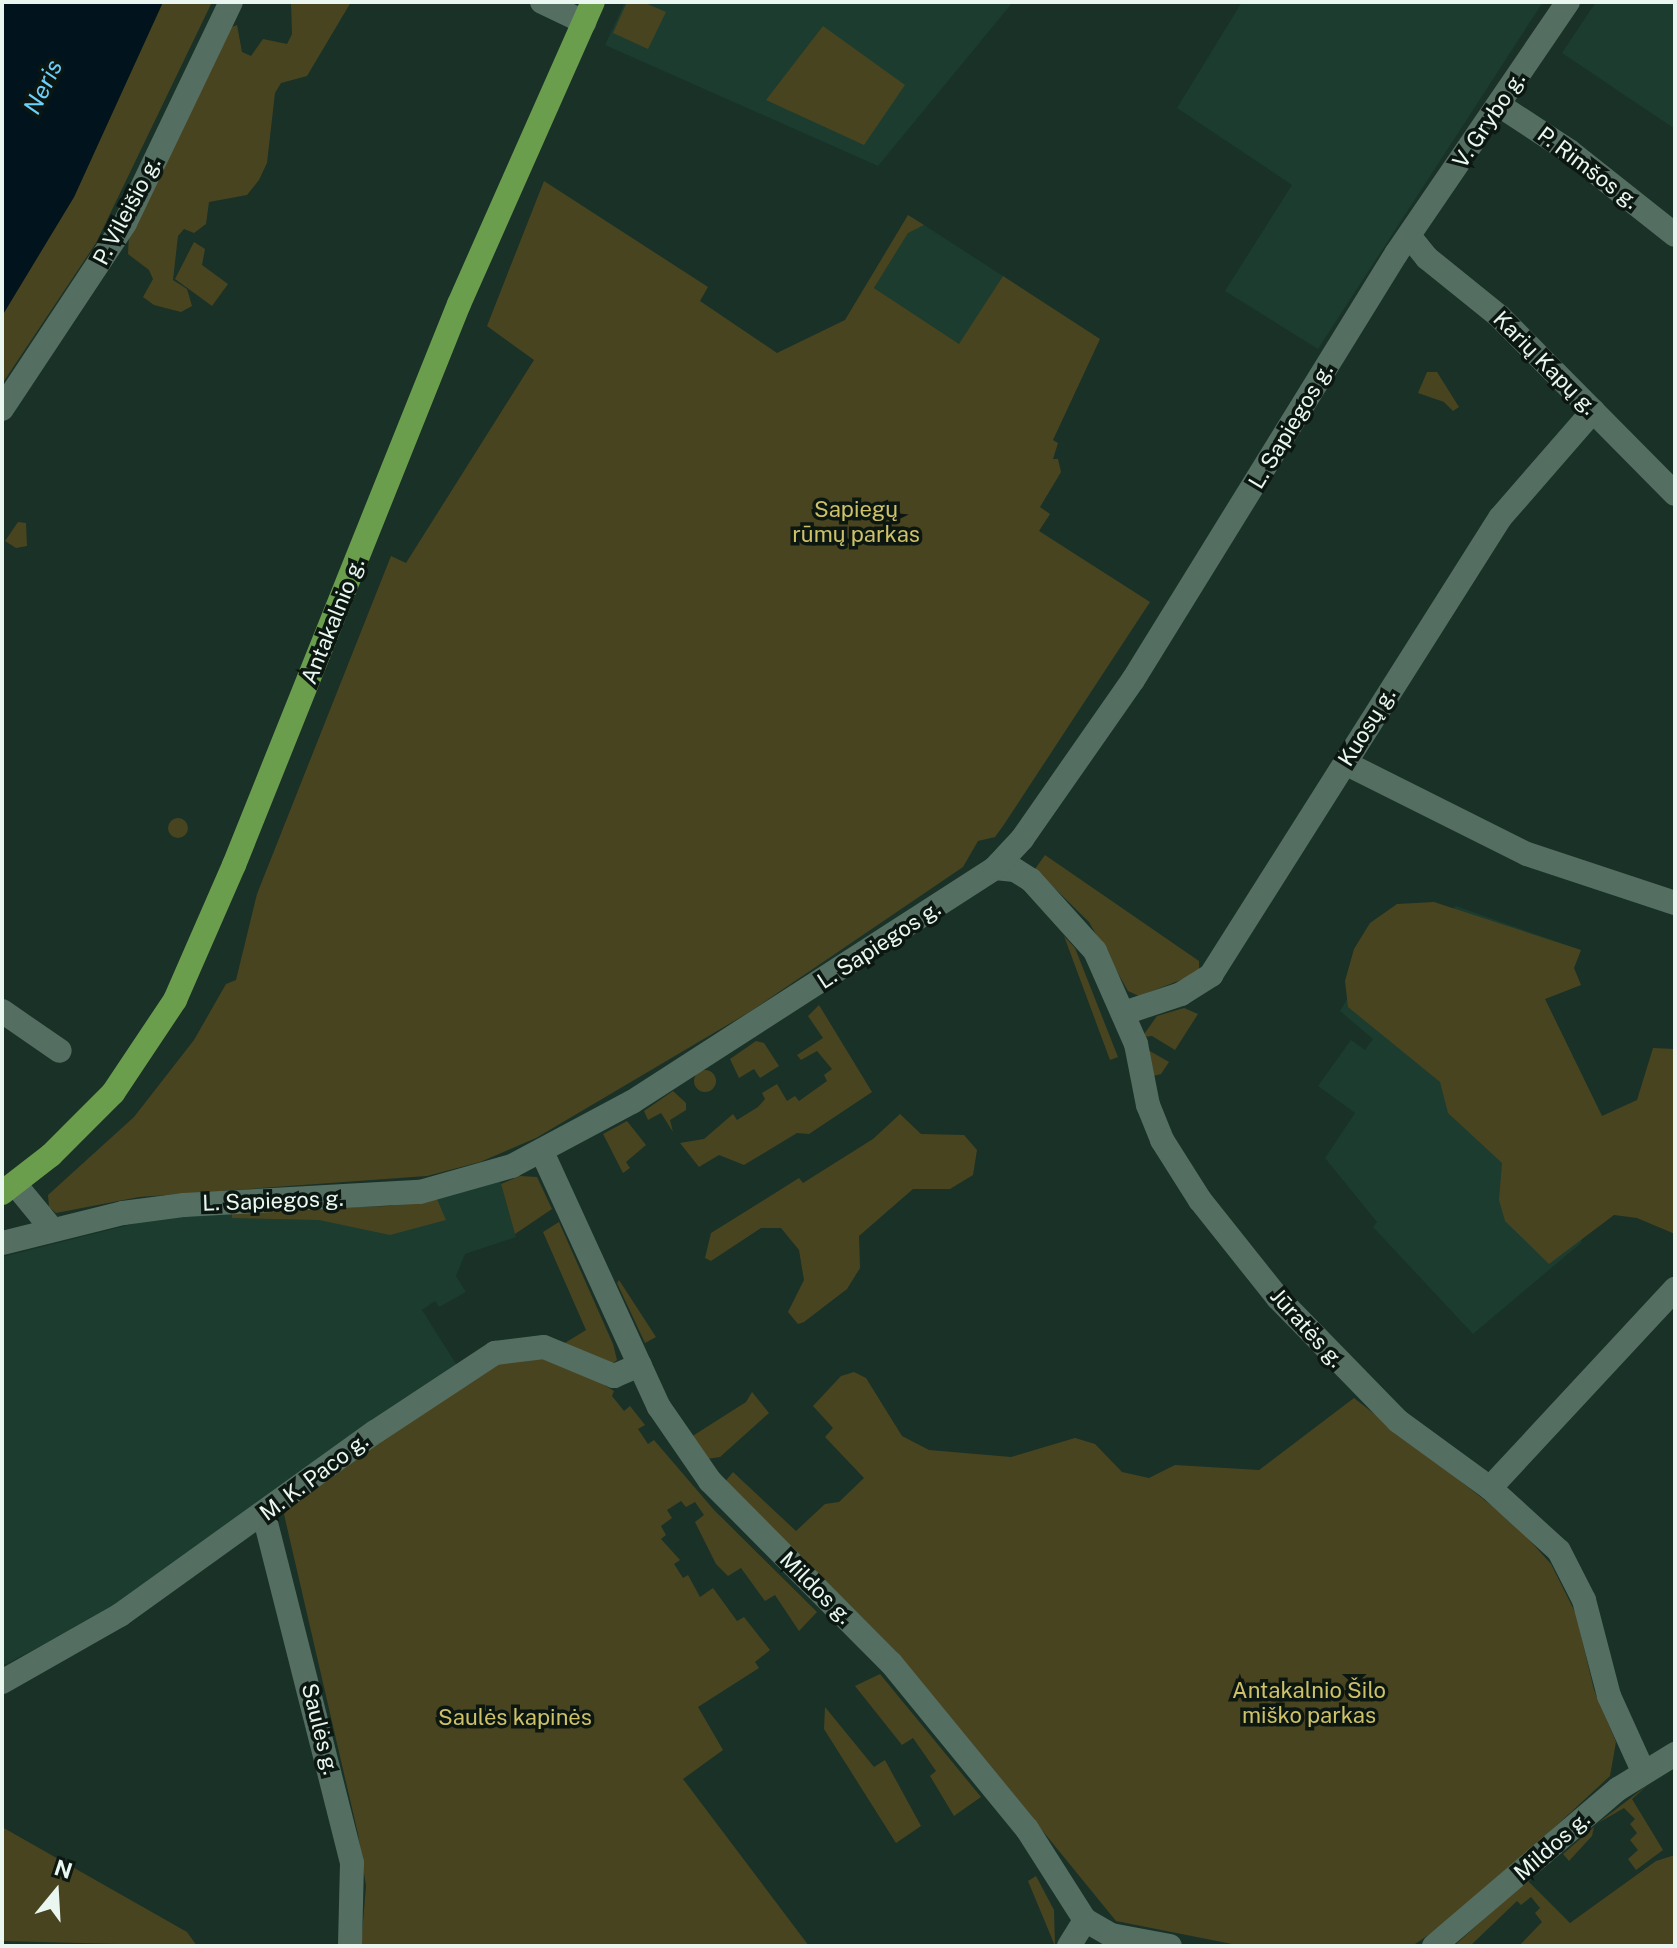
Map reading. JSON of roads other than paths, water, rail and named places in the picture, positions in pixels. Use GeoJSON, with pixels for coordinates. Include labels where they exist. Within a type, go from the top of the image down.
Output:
{"type":"FeatureCollection","features":[{"type":"Feature","properties":{"kind":"main road","name":"Antakalnio g."},"geometry":{"type":"LineString","coordinates":[[9,1188],[124,1080],[185,979],[459,304],[588,12]]}},
{"type":"Feature","properties":{"kind":"street","name":"P. Vileišio g."},"geometry":{"type":"LineString","coordinates":[[2,409],[125,223],[231,2]]}},
{"type":"Feature","properties":{"kind":"street"},"geometry":{"type":"LineString","coordinates":[[542,2],[588,12]]}},
{"type":"Feature","properties":{"kind":"street","name":"V. Grybo g."},"geometry":{"type":"LineString","coordinates":[[1410,237],[1568,2]]}},
{"type":"Feature","properties":{"kind":"street","name":"P. Rimšos g."},"geometry":{"type":"LineString","coordinates":[[1499,105],[1569,151],[1675,235]]}},
{"type":"Feature","properties":{"kind":"street","name":"Karių Kapų g."},"geometry":{"type":"LineString","coordinates":[[1410,237],[1593,411],[1675,494]]}},
{"type":"Feature","properties":{"kind":"street","name":"L. Sapiegos g."},"geometry":{"type":"LineString","coordinates":[[2,1243],[52,1229],[194,1204],[420,1192],[543,1154],[879,947],[995,868],[1022,839],[1116,705],[1410,237]]}},
{"type":"Feature","properties":{"kind":"street","name":"Kuosų g."},"geometry":{"type":"LineString","coordinates":[[1124,1013],[1181,994],[1211,975],[1500,518],[1593,411]]}},
{"type":"Feature","properties":{"kind":"street"},"geometry":{"type":"LineString","coordinates":[[1345,763],[1527,854],[1675,903]]}},
{"type":"Feature","properties":{"kind":"street","name":"Jūratės g."},"geometry":{"type":"LineString","coordinates":[[995,868],[1023,874],[1059,908],[1095,951],[1124,1013],[1154,1124],[1217,1223],[1300,1323],[1358,1383],[1407,1428],[1490,1488],[1544,1535],[1569,1567],[1584,1600],[1609,1696],[1643,1771]]}},
{"type":"Feature","properties":{"kind":"street"},"geometry":{"type":"LineString","coordinates":[[2,1011],[60,1051]]}},
{"type":"Feature","properties":{"kind":"street","name":"Mildos g."},"geometry":{"type":"LineString","coordinates":[[543,1154],[659,1407],[710,1481],[891,1663],[1027,1829],[1085,1920]]}},
{"type":"Feature","properties":{"kind":"street"},"geometry":{"type":"LineString","coordinates":[[9,1188],[52,1229]]}},
{"type":"Feature","properties":{"kind":"street"},"geometry":{"type":"LineString","coordinates":[[1490,1488],[1675,1289]]}},
{"type":"Feature","properties":{"kind":"street","name":"M. K. Paco g."},"geometry":{"type":"LineString","coordinates":[[2,1682],[120,1615],[264,1515],[375,1432],[495,1353],[513,1347],[544,1347],[614,1376],[640,1365]]}},
{"type":"Feature","properties":{"kind":"street","name":"Saulės g."},"geometry":{"type":"LineString","coordinates":[[264,1515],[352,1863],[350,1946]]}},
{"type":"Feature","properties":{"kind":"street","name":"Mildos g."},"geometry":{"type":"LineString","coordinates":[[1434,1946],[1643,1771],[1675,1754]]}},
{"type":"Feature","properties":{"kind":"street"},"geometry":{"type":"LineString","coordinates":[[1069,1946],[1085,1920],[1111,1935],[1170,1946]]}},
{"type":"Feature","properties":{"kind":"water","name":"Neris"},"geometry":{"type":"Polygon","coordinates":[[[2,2],[163,2],[74,197],[2,316],[2,2]]]}},
{"type":"Feature","properties":{"kind":"park label","name":"Sapiegų rūmų parkas"},"geometry":{"type":"Point","coordinates":[856,522]}},
{"type":"Feature","properties":{"kind":"park label","name":"Antakalnio Šilo miško parkas"},"geometry":{"type":"Point","coordinates":[1309,1702]}},
{"type":"Feature","properties":{"kind":"park label","name":"Saulės kapinės"},"geometry":{"type":"Point","coordinates":[515,1718]}}]}
